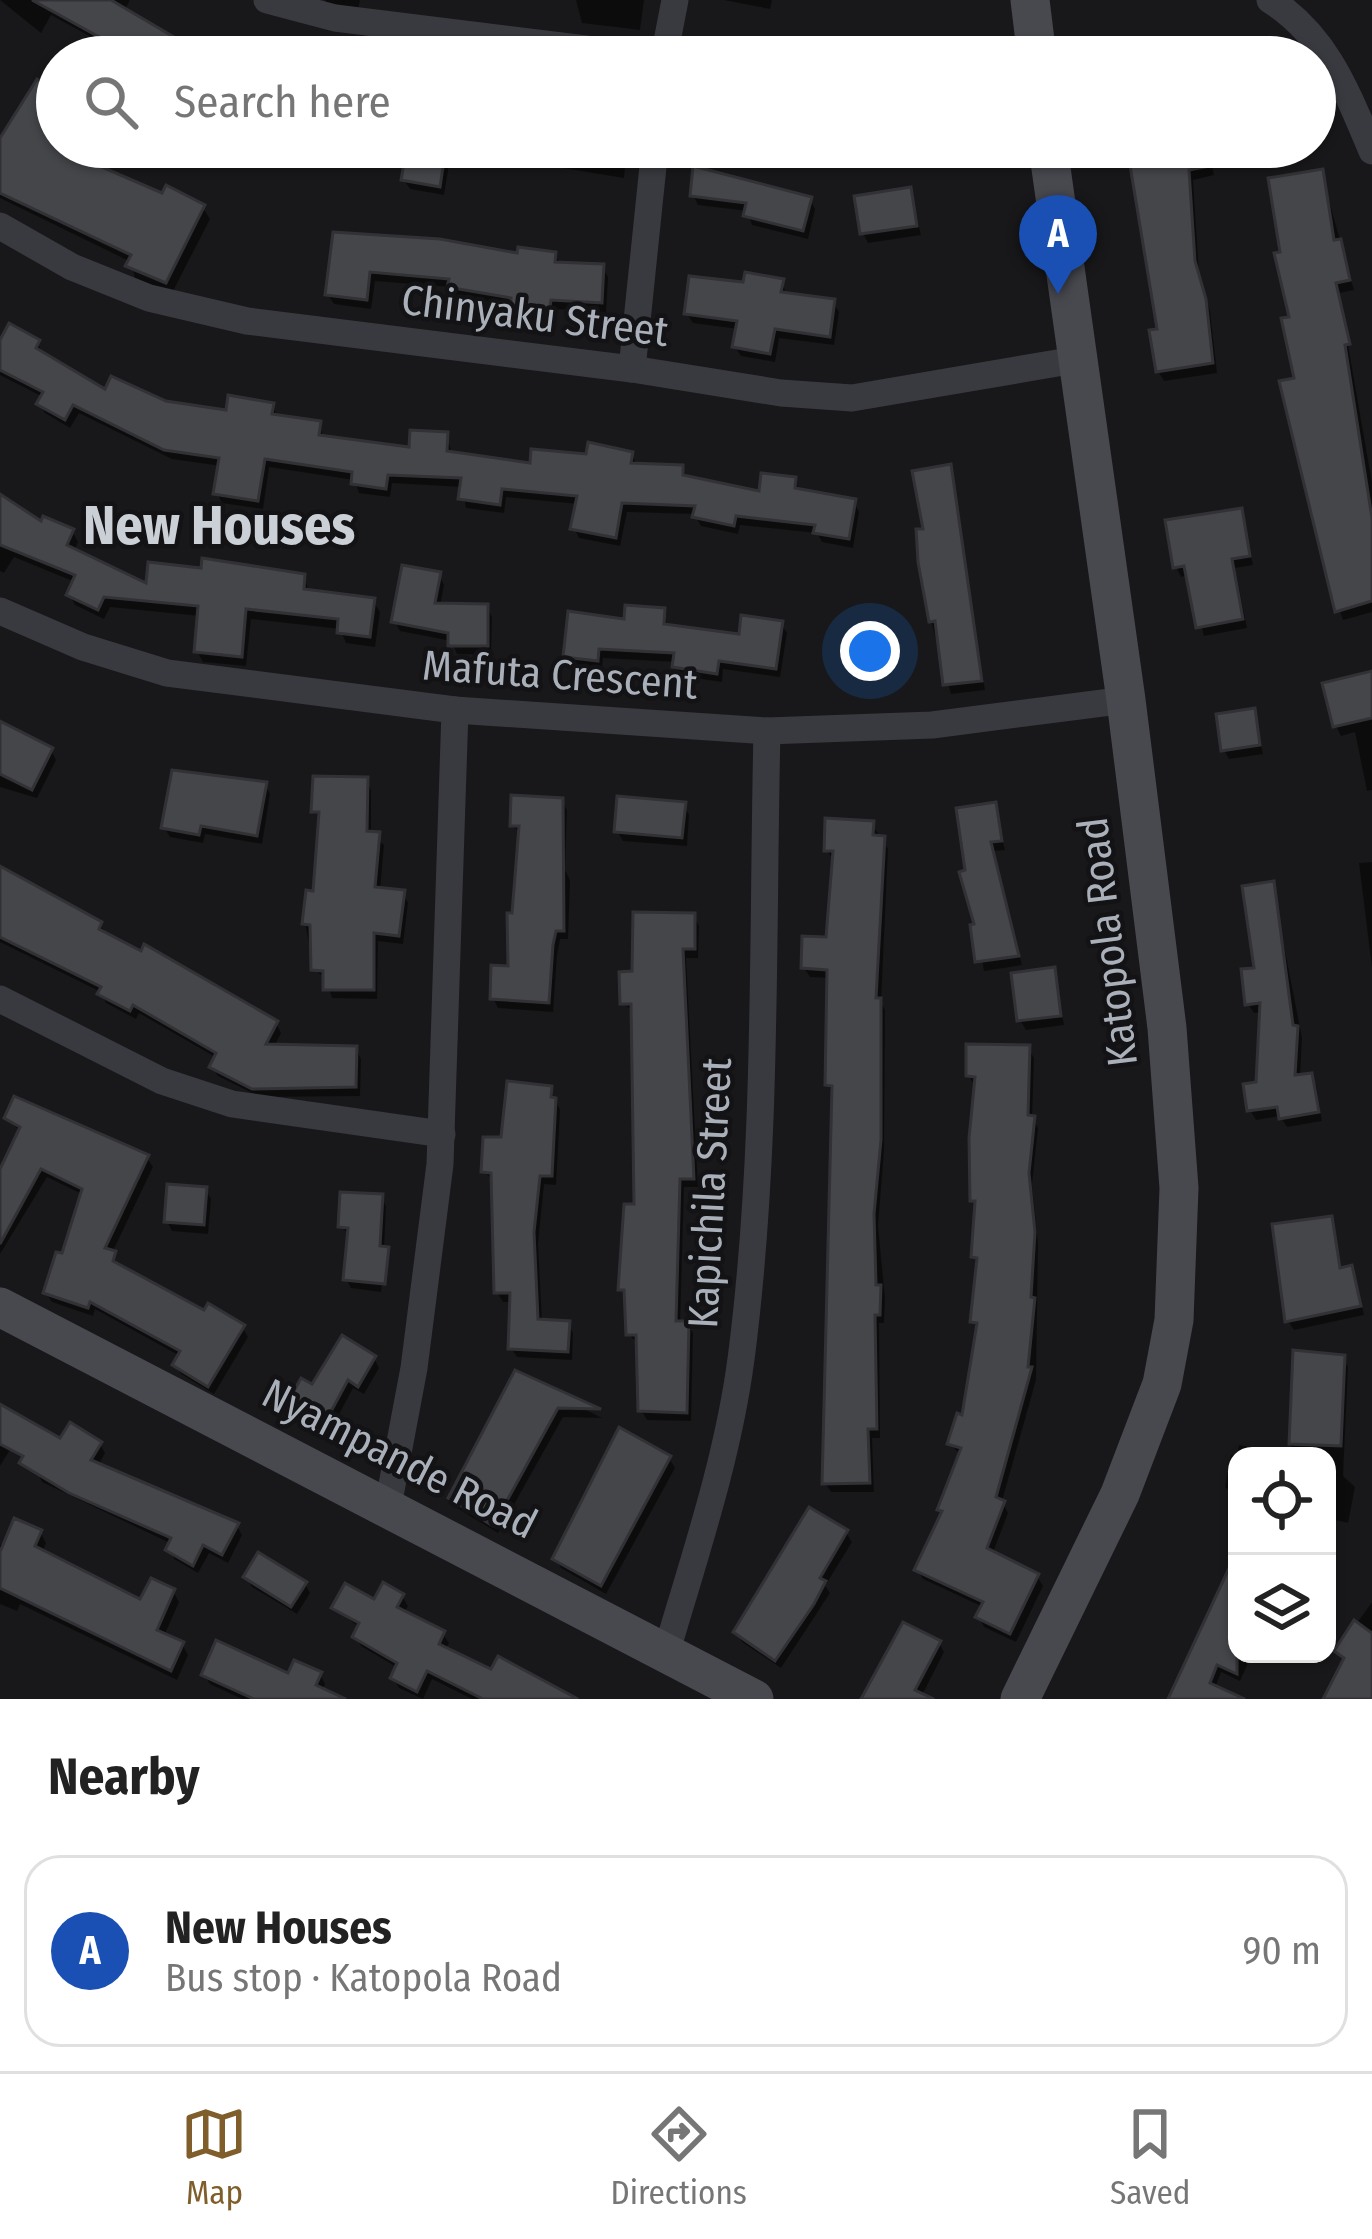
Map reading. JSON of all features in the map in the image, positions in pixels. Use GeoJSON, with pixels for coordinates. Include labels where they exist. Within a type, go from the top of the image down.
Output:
{"type":"FeatureCollection","features":[{"type":"Feature","properties":{"kind":"street"},"geometry":{"type":"LineString","coordinates":[[267,0],[335,18],[481,36]]}},
{"type":"Feature","properties":{"kind":"street"},"geometry":{"type":"LineString","coordinates":[[668,36],[675,0]]}},
{"type":"Feature","properties":{"kind":"street"},"geometry":{"type":"LineString","coordinates":[[1030,0],[1034,36]]}},
{"type":"Feature","properties":{"kind":"street"},"geometry":{"type":"LineString","coordinates":[[1270,0],[1294,15],[1313,36]]}},
{"type":"Feature","properties":{"kind":"street"},"geometry":{"type":"LineString","coordinates":[[1336,73],[1372,151]]}},
{"type":"Feature","properties":{"kind":"street"},"geometry":{"type":"LineString","coordinates":[[632,369],[653,168]]}},
{"type":"Feature","properties":{"kind":"street","name":"Katopola Road"},"geometry":{"type":"LineString","coordinates":[[1028,1696],[1120,1494],[1162,1384],[1174,1320],[1179,1188],[1169,1051],[1126,700],[1051,168]]}},
{"type":"Feature","properties":{"kind":"street","name":"Chinyaku Street"},"geometry":{"type":"LineString","coordinates":[[0,226],[72,267],[149,298],[247,321],[632,369],[781,394],[852,398],[1075,360]]}},
{"type":"Feature","properties":{"kind":"street","name":"Mafuta Crescent"},"geometry":{"type":"LineString","coordinates":[[0,611],[83,647],[167,673],[455,710],[767,731],[932,725],[1126,700]]}},
{"type":"Feature","properties":{"kind":"street"},"geometry":{"type":"LineString","coordinates":[[388,1506],[414,1368],[442,1134],[455,710]]}},
{"type":"Feature","properties":{"kind":"street","name":"Kapichila Street"},"geometry":{"type":"LineString","coordinates":[[668,1650],[711,1501],[740,1362],[755,1202],[767,731]]}},
{"type":"Feature","properties":{"kind":"street"},"geometry":{"type":"LineString","coordinates":[[0,999],[162,1081],[232,1104],[442,1134]]}},
{"type":"Feature","properties":{"kind":"street","name":"Nyampande Road"},"geometry":{"type":"LineString","coordinates":[[0,1307],[668,1650],[754,1699]]}},
{"type":"Feature","properties":{"kind":"building"},"geometry":{"type":"Polygon","coordinates":[[[32,0],[111,0],[172,36],[97,36],[32,0]]]}},
{"type":"Feature","properties":{"kind":"building"},"geometry":{"type":"Polygon","coordinates":[[[36,81],[36,168],[104,168],[162,193],[166,185],[205,205],[166,283],[125,266],[131,255],[0,193],[0,138],[36,81]]]}},
{"type":"Feature","properties":{"kind":"building"},"geometry":{"type":"Polygon","coordinates":[[[403,168],[443,168],[440,187],[401,180],[403,168]]]}},
{"type":"Feature","properties":{"kind":"building"},"geometry":{"type":"Polygon","coordinates":[[[693,168],[701,168],[812,197],[803,231],[743,216],[746,203],[690,196],[693,168]]]}},
{"type":"Feature","properties":{"kind":"building"},"geometry":{"type":"Polygon","coordinates":[[[1130,168],[1199,168],[1189,170],[1195,261],[1206,299],[1213,363],[1156,372],[1149,330],[1157,329],[1130,168]]]}},
{"type":"Feature","properties":{"kind":"building"},"geometry":{"type":"Polygon","coordinates":[[[1323,169],[1334,240],[1341,239],[1350,280],[1336,283],[1350,344],[1345,345],[1372,518],[1372,601],[1335,612],[1279,381],[1294,378],[1281,318],[1289,317],[1274,253],[1280,252],[1268,178],[1323,169]]]}},
{"type":"Feature","properties":{"kind":"building"},"geometry":{"type":"Polygon","coordinates":[[[911,187],[917,226],[860,234],[854,196],[911,187]]]}},
{"type":"Feature","properties":{"kind":"building"},"geometry":{"type":"Polygon","coordinates":[[[333,232],[440,239],[517,253],[518,247],[556,252],[555,262],[604,264],[602,303],[551,300],[549,313],[510,308],[511,298],[447,287],[449,279],[370,272],[367,300],[325,295],[333,232]]]}},
{"type":"Feature","properties":{"kind":"building"},"geometry":{"type":"Polygon","coordinates":[[[745,272],[784,279],[781,292],[835,299],[830,337],[775,329],[770,354],[732,347],[737,321],[684,314],[689,276],[743,282],[745,272]]]}},
{"type":"Feature","properties":{"kind":"building"},"geometry":{"type":"Polygon","coordinates":[[[9,323],[40,340],[36,348],[105,389],[111,376],[166,401],[226,410],[228,395],[274,403],[272,414],[321,421],[319,435],[409,447],[410,430],[448,432],[447,451],[530,463],[531,449],[586,454],[588,442],[633,452],[631,463],[683,465],[683,475],[759,491],[761,473],[796,477],[795,488],[856,499],[849,539],[813,533],[815,525],[736,516],[734,526],[692,517],[695,506],[622,503],[616,538],[570,529],[577,496],[502,489],[500,505],[458,499],[461,478],[388,475],[386,489],[351,484],[352,472],[265,459],[258,501],[213,494],[219,458],[164,450],[73,405],[65,420],[36,404],[43,392],[0,370],[0,340],[9,323]]]}},
{"type":"Feature","properties":{"kind":"building"},"geometry":{"type":"Polygon","coordinates":[[[951,464],[982,681],[943,685],[935,621],[929,622],[918,562],[916,529],[923,529],[912,471],[951,464]]]}},
{"type":"Feature","properties":{"kind":"building"},"geometry":{"type":"Polygon","coordinates":[[[0,494],[41,521],[43,516],[74,529],[67,545],[146,583],[148,562],[201,568],[202,558],[305,574],[304,589],[375,598],[370,637],[337,633],[338,619],[246,609],[242,657],[194,652],[198,606],[104,597],[98,610],[66,595],[75,575],[0,545],[0,494]]]}},
{"type":"Feature","properties":{"kind":"building"},"geometry":{"type":"Polygon","coordinates":[[[1242,508],[1250,556],[1232,559],[1243,619],[1196,628],[1184,566],[1173,568],[1165,520],[1242,508]]]}},
{"type":"Feature","properties":{"kind":"building"},"geometry":{"type":"Polygon","coordinates":[[[402,565],[441,572],[435,603],[488,604],[488,646],[448,646],[448,633],[391,622],[402,565]]]}},
{"type":"Feature","properties":{"kind":"building"},"geometry":{"type":"Polygon","coordinates":[[[625,605],[665,608],[664,624],[739,634],[741,615],[783,621],[776,669],[719,661],[717,674],[672,667],[674,653],[599,649],[598,661],[563,657],[568,611],[624,619],[625,605]]]}},
{"type":"Feature","properties":{"kind":"building"},"geometry":{"type":"Polygon","coordinates":[[[1372,671],[1372,718],[1333,727],[1322,683],[1372,671]]]}},
{"type":"Feature","properties":{"kind":"building"},"geometry":{"type":"Polygon","coordinates":[[[1255,708],[1260,745],[1221,751],[1216,714],[1255,708]]]}},
{"type":"Feature","properties":{"kind":"building"},"geometry":{"type":"Polygon","coordinates":[[[0,721],[53,748],[32,790],[0,774],[0,721]]]}},
{"type":"Feature","properties":{"kind":"building"},"geometry":{"type":"Polygon","coordinates":[[[172,770],[267,782],[257,836],[201,826],[199,835],[161,828],[172,770]]]}},
{"type":"Feature","properties":{"kind":"building"},"geometry":{"type":"Polygon","coordinates":[[[313,776],[368,777],[367,831],[380,832],[375,887],[405,890],[399,936],[374,933],[374,990],[323,990],[323,971],[311,970],[310,925],[302,924],[306,890],[313,891],[319,812],[311,812],[313,776]]]}},
{"type":"Feature","properties":{"kind":"building"},"geometry":{"type":"Polygon","coordinates":[[[511,795],[563,798],[564,931],[556,931],[553,945],[549,1003],[490,999],[491,965],[508,966],[507,913],[512,913],[519,826],[510,826],[511,795]]]}},
{"type":"Feature","properties":{"kind":"building"},"geometry":{"type":"Polygon","coordinates":[[[617,796],[686,802],[682,838],[614,832],[617,796]]]}},
{"type":"Feature","properties":{"kind":"building"},"geometry":{"type":"Polygon","coordinates":[[[996,802],[1002,841],[991,842],[1019,956],[975,962],[970,925],[974,924],[959,872],[965,870],[956,808],[996,802]]]}},
{"type":"Feature","properties":{"kind":"building"},"geometry":{"type":"Polygon","coordinates":[[[825,818],[874,821],[873,835],[885,836],[876,998],[881,998],[881,1140],[874,1214],[876,1285],[881,1285],[880,1315],[875,1315],[877,1429],[868,1429],[870,1483],[822,1484],[832,1086],[825,1085],[827,970],[801,968],[802,936],[826,937],[833,851],[824,851],[825,818]]]}},
{"type":"Feature","properties":{"kind":"building"},"geometry":{"type":"Polygon","coordinates":[[[0,866],[102,922],[99,929],[141,951],[144,944],[278,1021],[266,1044],[357,1046],[356,1087],[252,1089],[209,1067],[216,1053],[133,1005],[130,1011],[97,994],[101,987],[0,937],[0,866]]]}},
{"type":"Feature","properties":{"kind":"building"},"geometry":{"type":"Polygon","coordinates":[[[1274,881],[1293,1025],[1298,1026],[1295,1075],[1312,1073],[1319,1112],[1279,1119],[1277,1107],[1247,1111],[1243,1084],[1256,1082],[1260,1003],[1245,1005],[1241,969],[1254,968],[1242,886],[1274,881]]]}},
{"type":"Feature","properties":{"kind":"building"},"geometry":{"type":"Polygon","coordinates":[[[633,912],[695,913],[695,949],[683,949],[694,1179],[680,1179],[676,1321],[689,1321],[687,1413],[638,1411],[636,1335],[626,1335],[624,1290],[618,1290],[624,1204],[634,1204],[631,1004],[620,1004],[619,972],[632,971],[633,912]]]}},
{"type":"Feature","properties":{"kind":"building"},"geometry":{"type":"Polygon","coordinates":[[[1055,967],[1061,1016],[1017,1021],[1011,973],[1055,967]]]}},
{"type":"Feature","properties":{"kind":"building"},"geometry":{"type":"Polygon","coordinates":[[[966,1044],[1030,1045],[1028,1115],[1035,1116],[1029,1173],[1035,1232],[1028,1367],[1032,1367],[996,1497],[1005,1501],[987,1548],[1039,1574],[1010,1634],[975,1617],[983,1602],[914,1570],[942,1511],[937,1510],[961,1448],[947,1444],[957,1413],[962,1415],[977,1323],[970,1322],[977,1258],[971,1257],[975,1201],[970,1201],[969,1138],[975,1077],[966,1076],[966,1044]]]}},
{"type":"Feature","properties":{"kind":"building"},"geometry":{"type":"Polygon","coordinates":[[[507,1081],[552,1086],[551,1097],[556,1098],[552,1176],[540,1176],[534,1232],[538,1319],[570,1321],[568,1352],[508,1349],[510,1293],[494,1293],[491,1173],[481,1172],[483,1137],[501,1137],[507,1081]]]}},
{"type":"Feature","properties":{"kind":"building"},"geometry":{"type":"Polygon","coordinates":[[[14,1096],[149,1155],[105,1248],[116,1251],[113,1261],[204,1310],[208,1303],[245,1325],[208,1387],[172,1365],[180,1351],[90,1302],[88,1308],[43,1293],[56,1252],[62,1253],[82,1189],[41,1169],[0,1244],[0,1169],[20,1127],[4,1118],[14,1096]]]}},
{"type":"Feature","properties":{"kind":"building"},"geometry":{"type":"Polygon","coordinates":[[[167,1184],[207,1187],[204,1225],[164,1222],[167,1184]]]}},
{"type":"Feature","properties":{"kind":"building"},"geometry":{"type":"Polygon","coordinates":[[[340,1192],[383,1194],[380,1246],[389,1247],[385,1284],[343,1280],[348,1228],[338,1227],[340,1192]]]}},
{"type":"Feature","properties":{"kind":"building"},"geometry":{"type":"Polygon","coordinates":[[[1332,1216],[1340,1268],[1352,1265],[1361,1306],[1285,1322],[1272,1224],[1332,1216]]]}},
{"type":"Feature","properties":{"kind":"building"},"geometry":{"type":"Polygon","coordinates":[[[342,1335],[376,1356],[358,1387],[348,1380],[321,1430],[284,1409],[301,1378],[312,1384],[342,1335]]]}},
{"type":"Feature","properties":{"kind":"building"},"geometry":{"type":"Polygon","coordinates":[[[1293,1350],[1345,1355],[1341,1446],[1289,1444],[1293,1350]]]}},
{"type":"Feature","properties":{"kind":"building"},"geometry":{"type":"Polygon","coordinates":[[[515,1370],[601,1409],[558,1408],[493,1526],[448,1498],[515,1370]]]}},
{"type":"Feature","properties":{"kind":"building"},"geometry":{"type":"Polygon","coordinates":[[[0,1404],[60,1438],[70,1422],[102,1442],[91,1460],[239,1523],[222,1555],[203,1545],[193,1566],[165,1550],[171,1538],[69,1493],[19,1463],[23,1456],[0,1444],[0,1404]]]}},
{"type":"Feature","properties":{"kind":"building"},"geometry":{"type":"Polygon","coordinates":[[[619,1427],[671,1456],[601,1586],[552,1559],[619,1427]]]}},
{"type":"Feature","properties":{"kind":"building"},"geometry":{"type":"Polygon","coordinates":[[[809,1507],[848,1530],[820,1578],[826,1581],[814,1604],[775,1661],[733,1632],[809,1507]]]}},
{"type":"Feature","properties":{"kind":"building"},"geometry":{"type":"Polygon","coordinates":[[[14,1518],[42,1530],[35,1546],[140,1599],[151,1578],[175,1589],[157,1630],[184,1642],[171,1671],[0,1588],[0,1552],[14,1518]]]}},
{"type":"Feature","properties":{"kind":"building"},"geometry":{"type":"Polygon","coordinates":[[[258,1552],[307,1582],[291,1607],[243,1577],[258,1552]]]}},
{"type":"Feature","properties":{"kind":"building"},"geometry":{"type":"Polygon","coordinates":[[[1228,1570],[1228,1663],[1237,1663],[1237,1674],[1217,1665],[1210,1683],[1245,1699],[1168,1699],[1228,1570]]]}},
{"type":"Feature","properties":{"kind":"building"},"geometry":{"type":"Polygon","coordinates":[[[383,1582],[404,1594],[397,1607],[445,1631],[439,1644],[491,1669],[498,1656],[578,1699],[483,1699],[427,1671],[417,1692],[390,1678],[397,1663],[352,1637],[359,1623],[331,1608],[345,1583],[374,1599],[383,1582]]]}},
{"type":"Feature","properties":{"kind":"building"},"geometry":{"type":"Polygon","coordinates":[[[1354,1620],[1372,1633],[1372,1699],[1323,1699],[1344,1658],[1336,1648],[1354,1620]]]}},
{"type":"Feature","properties":{"kind":"building"},"geometry":{"type":"Polygon","coordinates":[[[903,1622],[941,1641],[915,1690],[934,1699],[861,1699],[903,1622]]]}},
{"type":"Feature","properties":{"kind":"building"},"geometry":{"type":"Polygon","coordinates":[[[216,1640],[288,1673],[294,1660],[322,1672],[316,1685],[346,1699],[254,1699],[201,1675],[216,1640]]]}},
{"type":"Feature","properties":{"kind":"place","name":"New Houses"},"geometry":{"type":"Point","coordinates":[1058,294]}},
{"type":"Feature","properties":{"kind":"district","name":"New Houses"},"geometry":{"type":"Point","coordinates":[219,525]}}]}
